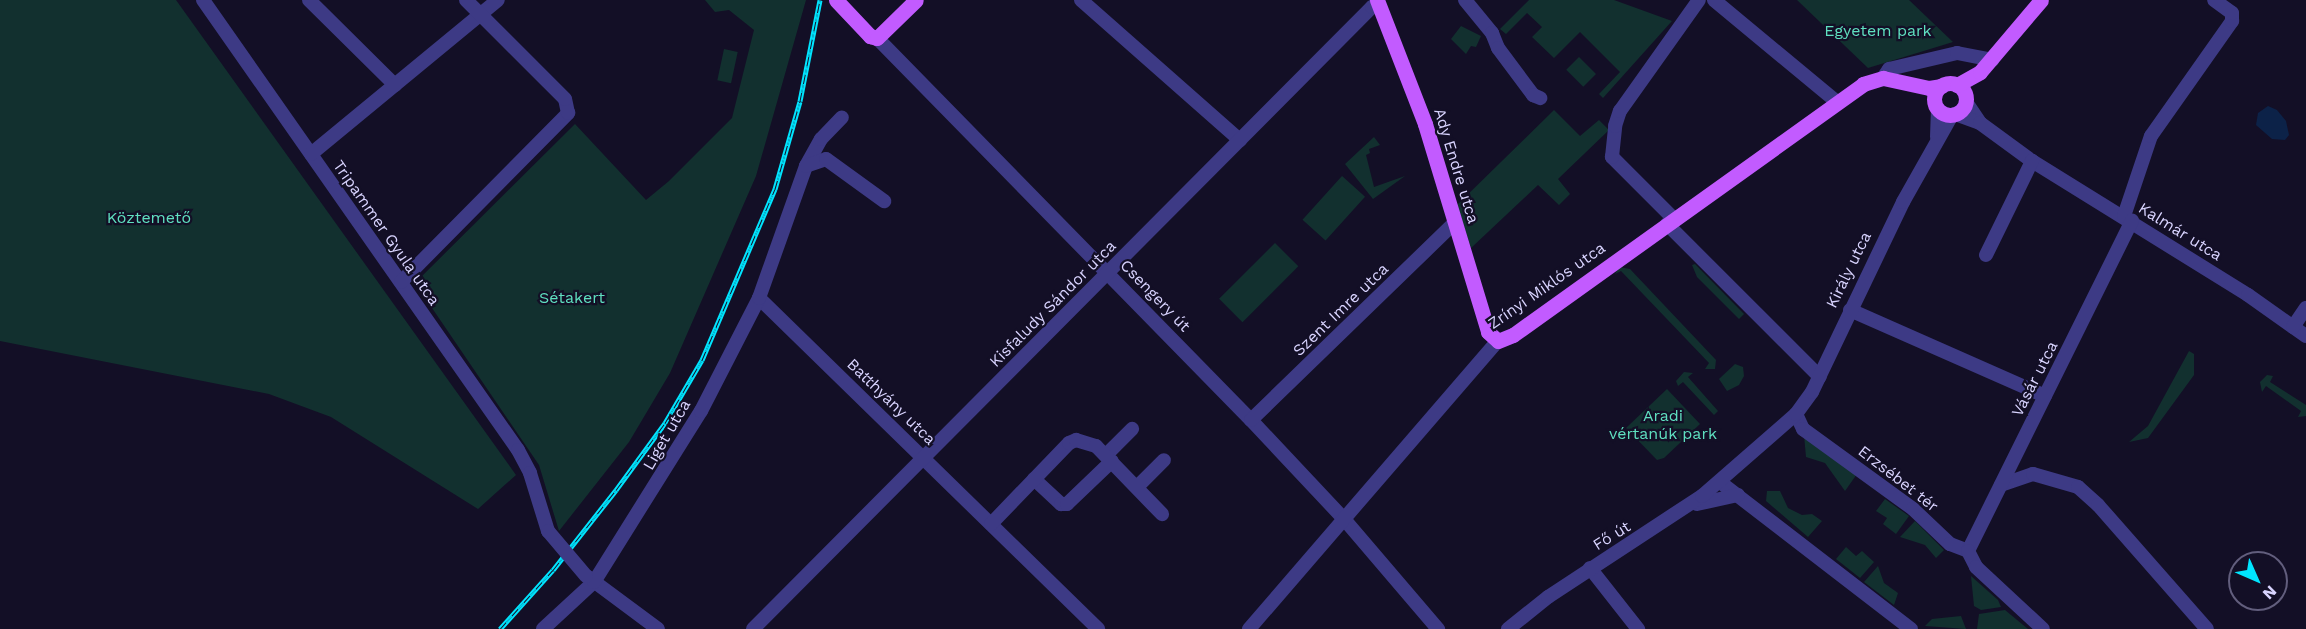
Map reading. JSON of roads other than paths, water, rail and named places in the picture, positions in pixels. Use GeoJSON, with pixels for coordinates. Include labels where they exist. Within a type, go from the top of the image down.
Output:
{"type":"FeatureCollection","features":[{"type":"Feature","properties":{"kind":"main road","name":"Csengery út"},"geometry":{"type":"LineString","coordinates":[[836,0],[870,36],[877,38]]}},
{"type":"Feature","properties":{"kind":"main road"},"geometry":{"type":"LineString","coordinates":[[877,38],[916,0]]}},
{"type":"Feature","properties":{"kind":"main road"},"geometry":{"type":"LineString","coordinates":[[1945,110],[1958,92],[1980,73],[1987,58],[2041,0]]}},
{"type":"Feature","properties":{"kind":"main road","name":"Ady Endre utca"},"geometry":{"type":"LineString","coordinates":[[1378,3],[1425,124],[1488,332],[1498,341]]}},
{"type":"Feature","properties":{"kind":"main road"},"geometry":{"type":"LineString","coordinates":[[1883,78],[1958,92]]}},
{"type":"Feature","properties":{"kind":"main road","name":"Zrínyi Miklós utca"},"geometry":{"type":"LineString","coordinates":[[1498,341],[1513,335],[1837,102],[1869,81],[1883,78]]}},
{"type":"Feature","properties":{"kind":"main road"},"geometry":{"type":"LineString","coordinates":[[1908,83],[1945,110]]}},
{"type":"Feature","properties":{"kind":"main road"},"geometry":{"type":"LineString","coordinates":[[1945,110],[1958,92]]}},
{"type":"Feature","properties":{"kind":"street","name":"Tripammer Gyula utca"},"geometry":{"type":"LineString","coordinates":[[203,0],[518,450],[535,490],[548,531],[590,579]]}},
{"type":"Feature","properties":{"kind":"street"},"geometry":{"type":"LineString","coordinates":[[309,0],[395,85]]}},
{"type":"Feature","properties":{"kind":"street"},"geometry":{"type":"LineString","coordinates":[[401,282],[565,120],[569,110],[565,99],[466,0]]}},
{"type":"Feature","properties":{"kind":"street"},"geometry":{"type":"LineString","coordinates":[[311,154],[498,0]]}},
{"type":"Feature","properties":{"kind":"street"},"geometry":{"type":"LineString","coordinates":[[1081,0],[1240,140]]}},
{"type":"Feature","properties":{"kind":"street"},"geometry":{"type":"LineString","coordinates":[[1465,0],[1492,33],[1498,48],[1533,95],[1540,98]]}},
{"type":"Feature","properties":{"kind":"street"},"geometry":{"type":"LineString","coordinates":[[1699,0],[1620,111],[1612,157],[1820,377]]}},
{"type":"Feature","properties":{"kind":"street"},"geometry":{"type":"LineString","coordinates":[[1714,0],[1837,102]]}},
{"type":"Feature","properties":{"kind":"street","name":"Vásár utca"},"geometry":{"type":"LineString","coordinates":[[1968,551],[2045,396],[2128,218],[2151,136],[2232,21],[2232,13],[2214,0]]}},
{"type":"Feature","properties":{"kind":"street","name":"Kisfaludy Sándor utca"},"geometry":{"type":"LineString","coordinates":[[753,629],[1378,3]]}},
{"type":"Feature","properties":{"kind":"street","name":"Csengery út"},"geometry":{"type":"LineString","coordinates":[[877,38],[1097,267],[1108,272],[1251,420],[1344,519],[1438,629]]}},
{"type":"Feature","properties":{"kind":"street"},"geometry":{"type":"LineString","coordinates":[[1883,78],[1889,69],[1939,56],[1964,53],[1987,58]]}},
{"type":"Feature","properties":{"kind":"street","name":"Kalmár utca"},"geometry":{"type":"LineString","coordinates":[[1958,92],[1980,123]]}},
{"type":"Feature","properties":{"kind":"street","name":"Kalmár utca"},"geometry":{"type":"LineString","coordinates":[[1945,110],[1980,123],[2032,161],[2128,218],[2306,336]]}},
{"type":"Feature","properties":{"kind":"street","name":"Király utca"},"geometry":{"type":"LineString","coordinates":[[1796,414],[1820,377],[1850,310],[1936,142],[1945,110]]}},
{"type":"Feature","properties":{"kind":"street"},"geometry":{"type":"LineString","coordinates":[[759,298],[806,166],[821,139],[842,117]]}},
{"type":"Feature","properties":{"kind":"street"},"geometry":{"type":"LineString","coordinates":[[806,166],[826,159],[884,201]]}},
{"type":"Feature","properties":{"kind":"street"},"geometry":{"type":"LineString","coordinates":[[1986,255],[2032,161]]}},
{"type":"Feature","properties":{"kind":"street","name":"Szent Imre utca"},"geometry":{"type":"LineString","coordinates":[[1251,420],[1454,223]]}},
{"type":"Feature","properties":{"kind":"street","name":"Batthyány utca"},"geometry":{"type":"LineString","coordinates":[[759,298],[1098,629]]}},
{"type":"Feature","properties":{"kind":"street","name":"Liget utca"},"geometry":{"type":"LineString","coordinates":[[543,629],[590,579],[695,421],[759,298]]}},
{"type":"Feature","properties":{"kind":"street"},"geometry":{"type":"LineString","coordinates":[[2293,327],[2306,308]]}},
{"type":"Feature","properties":{"kind":"street"},"geometry":{"type":"LineString","coordinates":[[1850,310],[2045,396]]}},
{"type":"Feature","properties":{"kind":"street","name":"Zrínyi Miklós utca"},"geometry":{"type":"LineString","coordinates":[[1249,629],[1498,341]]}},
{"type":"Feature","properties":{"kind":"street","name":"Fő út"},"geometry":{"type":"LineString","coordinates":[[1508,629],[1590,568],[1689,505],[1720,482],[1796,414]]}},
{"type":"Feature","properties":{"kind":"street","name":"Erzsébet tér"},"geometry":{"type":"LineString","coordinates":[[1796,414],[1803,429],[1886,488],[1950,544],[1968,551],[1976,567],[2042,627]]}},
{"type":"Feature","properties":{"kind":"street"},"geometry":{"type":"LineString","coordinates":[[1034,479],[1061,504],[1067,504],[1132,429]]}},
{"type":"Feature","properties":{"kind":"street"},"geometry":{"type":"LineString","coordinates":[[992,524],[1034,479],[1076,440],[1089,442],[1109,458],[1162,514]]}},
{"type":"Feature","properties":{"kind":"street"},"geometry":{"type":"LineString","coordinates":[[1137,487],[1164,460]]}},
{"type":"Feature","properties":{"kind":"street"},"geometry":{"type":"LineString","coordinates":[[2001,485],[2033,474],[2078,487],[2098,505],[2206,629]]}},
{"type":"Feature","properties":{"kind":"street"},"geometry":{"type":"LineString","coordinates":[[1720,482],[1858,584],[1908,628]]}},
{"type":"Feature","properties":{"kind":"street"},"geometry":{"type":"LineString","coordinates":[[1689,505],[1738,495]]}},
{"type":"Feature","properties":{"kind":"street"},"geometry":{"type":"LineString","coordinates":[[1590,568],[1638,629]]}},
{"type":"Feature","properties":{"kind":"street"},"geometry":{"type":"LineString","coordinates":[[590,579],[658,629]]}},
{"type":"Feature","properties":{"kind":"water"},"geometry":{"type":"Polygon","coordinates":[[[2268,106],[2277,110],[2286,121],[2289,135],[2285,140],[2272,139],[2256,125],[2258,113],[2268,106]]]}},
{"type":"Feature","properties":{"kind":"railway"},"geometry":{"type":"LineString","coordinates":[[500,629],[553,570],[616,490],[665,423],[702,360],[775,189],[800,101],[820,0]]}},
{"type":"Feature","properties":{"kind":"park label","name":"Egyetem park"},"geometry":{"type":"Point","coordinates":[1878,31]}},
{"type":"Feature","properties":{"kind":"park label","name":"Köztemető"},"geometry":{"type":"Point","coordinates":[149,218]}},
{"type":"Feature","properties":{"kind":"park label","name":"Sétakert"},"geometry":{"type":"Point","coordinates":[572,298]}},
{"type":"Feature","properties":{"kind":"park label","name":"Aradi vértanúk park"},"geometry":{"type":"Point","coordinates":[1663,425]}}]}
